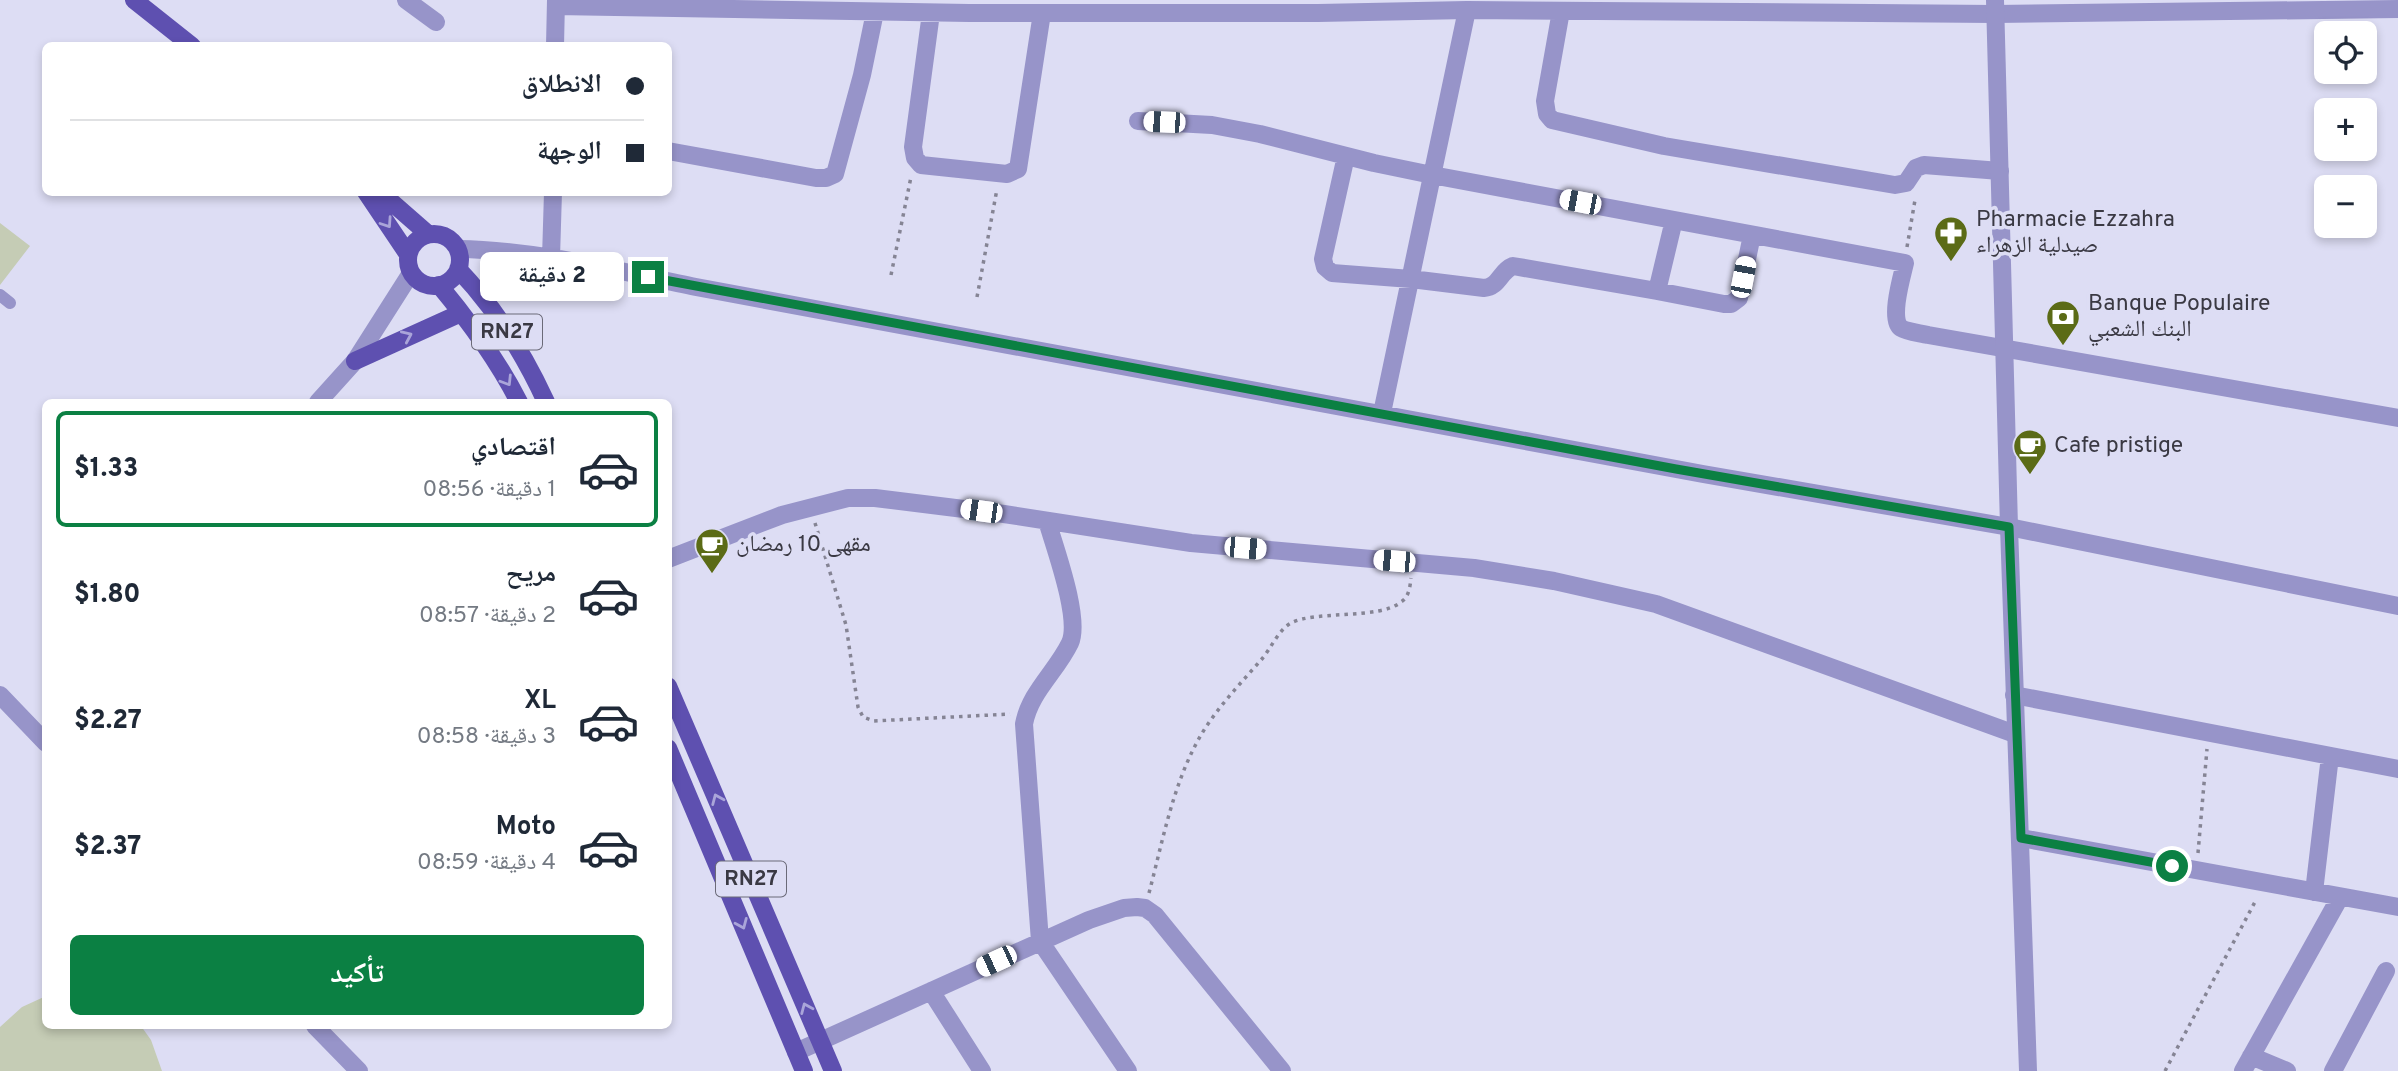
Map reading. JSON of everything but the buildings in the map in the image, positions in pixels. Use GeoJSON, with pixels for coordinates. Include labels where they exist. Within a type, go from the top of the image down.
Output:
{"type":"FeatureCollection","features":[{"type":"Feature","properties":{"kind":"main road"},"geometry":{"type":"LineString","coordinates":[[134,0],[187,42]]}},
{"type":"Feature","properties":{"kind":"main road"},"geometry":{"type":"LineString","coordinates":[[369,196],[407,253],[411,273]]}},
{"type":"Feature","properties":{"kind":"main road"},"geometry":{"type":"LineString","coordinates":[[385,196],[428,234],[446,236],[458,249],[458,269],[449,282],[439,285]]}},
{"type":"Feature","properties":{"kind":"main road"},"geometry":{"type":"LineString","coordinates":[[407,253],[413,243],[428,234]]}},
{"type":"Feature","properties":{"kind":"main road","name":"RN27"},"geometry":{"type":"LineString","coordinates":[[458,269],[488,304],[515,344],[544,399]]}},
{"type":"Feature","properties":{"kind":"main road","name":"RN27"},"geometry":{"type":"LineString","coordinates":[[411,273],[423,284],[439,285],[461,313],[517,399]]}},
{"type":"Feature","properties":{"kind":"main road"},"geometry":{"type":"LineString","coordinates":[[355,361],[461,313]]}},
{"type":"Feature","properties":{"kind":"main road","name":"RN27"},"geometry":{"type":"LineString","coordinates":[[672,696],[833,1071]]}},
{"type":"Feature","properties":{"kind":"main road","name":"RN27"},"geometry":{"type":"LineString","coordinates":[[672,758],[804,1071]]}},
{"type":"Feature","properties":{"kind":"street"},"geometry":{"type":"LineString","coordinates":[[406,0],[436,22]]}},
{"type":"Feature","properties":{"kind":"street"},"geometry":{"type":"LineString","coordinates":[[555,42],[556,3],[931,13],[969,7],[1042,13],[1088,6],[1318,6],[1562,11],[1669,6],[2398,9]]}},
{"type":"Feature","properties":{"kind":"street"},"geometry":{"type":"LineString","coordinates":[[1995,7],[2003,348],[2028,1071]]}},
{"type":"Feature","properties":{"kind":"street"},"geometry":{"type":"LineString","coordinates":[[1382,413],[1467,10]]}},
{"type":"Feature","properties":{"kind":"street"},"geometry":{"type":"LineString","coordinates":[[1562,11],[1545,100],[1547,114],[1552,120],[1664,146],[1895,185],[1909,180],[1916,168],[1924,165],[2000,171]]}},
{"type":"Feature","properties":{"kind":"street"},"geometry":{"type":"LineString","coordinates":[[672,151],[816,178],[835,174],[862,75],[875,12]]}},
{"type":"Feature","properties":{"kind":"street"},"geometry":{"type":"LineString","coordinates":[[931,13],[913,147],[915,158],[921,165],[1007,174],[1018,169],[1042,13]]}},
{"type":"Feature","properties":{"kind":"street"},"geometry":{"type":"LineString","coordinates":[[1139,121],[1212,125],[1432,175],[1905,263],[1895,313],[1897,324],[1901,328],[2398,418]]}},
{"type":"Feature","properties":{"kind":"street"},"geometry":{"type":"LineString","coordinates":[[1346,156],[1323,259],[1325,267],[1332,273],[1489,288],[1495,285],[1503,271],[1513,266],[1724,304],[1736,302],[1739,298],[1752,235]]}},
{"type":"Feature","properties":{"kind":"street"},"geometry":{"type":"LineString","coordinates":[[551,258],[553,196]]}},
{"type":"Feature","properties":{"kind":"street"},"geometry":{"type":"LineString","coordinates":[[1657,290],[1674,220]]}},
{"type":"Feature","properties":{"kind":"street"},"geometry":{"type":"LineString","coordinates":[[458,249],[551,258],[1716,476],[2009,527],[2398,606]]}},
{"type":"Feature","properties":{"kind":"street"},"geometry":{"type":"LineString","coordinates":[[321,399],[355,361],[411,273]]}},
{"type":"Feature","properties":{"kind":"street"},"geometry":{"type":"LineString","coordinates":[[672,557],[782,515],[848,498],[875,498],[1191,543],[1474,568],[1554,581],[1656,604],[2015,734]]}},
{"type":"Feature","properties":{"kind":"street"},"geometry":{"type":"LineString","coordinates":[[1047,521],[1069,601],[1073,632],[1071,642],[1031,700],[1026,714],[1024,733],[1040,941],[1128,1071]]}},
{"type":"Feature","properties":{"kind":"street"},"geometry":{"type":"LineString","coordinates":[[0,695],[42,733]]}},
{"type":"Feature","properties":{"kind":"street"},"geometry":{"type":"LineString","coordinates":[[2014,695],[2398,769]]}},
{"type":"Feature","properties":{"kind":"street"},"geometry":{"type":"LineString","coordinates":[[2314,892],[2330,756]]}},
{"type":"Feature","properties":{"kind":"street"},"geometry":{"type":"LineString","coordinates":[[2021,838],[2398,907]]}},
{"type":"Feature","properties":{"kind":"street"},"geometry":{"type":"LineString","coordinates":[[2287,1071],[2247,1064],[2340,897]]}},
{"type":"Feature","properties":{"kind":"street"},"geometry":{"type":"LineString","coordinates":[[796,1052],[1089,920],[1124,908],[1137,907],[1145,908],[1155,915],[1282,1071]]}},
{"type":"Feature","properties":{"kind":"street"},"geometry":{"type":"LineString","coordinates":[[2333,1071],[2386,971]]}},
{"type":"Feature","properties":{"kind":"street"},"geometry":{"type":"LineString","coordinates":[[931,991],[982,1071]]}},
{"type":"Feature","properties":{"kind":"street"},"geometry":{"type":"LineString","coordinates":[[318,1029],[359,1071]]}},
{"type":"Feature","properties":{"kind":"path"},"geometry":{"type":"LineString","coordinates":[[891,275],[915,158]]}},
{"type":"Feature","properties":{"kind":"path"},"geometry":{"type":"LineString","coordinates":[[977,297],[1000,173]]}},
{"type":"Feature","properties":{"kind":"path"},"geometry":{"type":"LineString","coordinates":[[1905,263],[1915,201],[1909,180]]}},
{"type":"Feature","properties":{"kind":"path"},"geometry":{"type":"LineString","coordinates":[[810,508],[846,625],[856,699],[859,713],[863,717],[874,721],[1026,714]]}},
{"type":"Feature","properties":{"kind":"path"},"geometry":{"type":"LineString","coordinates":[[1145,908],[1174,798],[1186,764],[1214,714],[1266,655],[1283,629],[1298,620],[1392,608],[1406,597],[1414,563]]}},
{"type":"Feature","properties":{"kind":"path"},"geometry":{"type":"LineString","coordinates":[[2197,870],[2208,733]]}},
{"type":"Feature","properties":{"kind":"path"},"geometry":{"type":"LineString","coordinates":[[2165,1071],[2265,883]]}},
{"type":"Feature","properties":{"kind":"place","name":"Pharmacie Ezzahra صيدلية الزهراء"},"geometry":{"type":"Point","coordinates":[1951,263]}},
{"type":"Feature","properties":{"kind":"place","name":"Banque Populaire البنك الشعبي"},"geometry":{"type":"Point","coordinates":[2063,347]}},
{"type":"Feature","properties":{"kind":"place","name":"Cafe pristige"},"geometry":{"type":"Point","coordinates":[2030,476]}},
{"type":"Feature","properties":{"kind":"place","name":"مقهى 10 رمضان"},"geometry":{"type":"Point","coordinates":[712,575]}},
{"type":"Feature","properties":{"kind":"route"},"geometry":{"type":"LineString","coordinates":[[648,277],[1676,469],[2009,527],[2021,838],[2172,866]]}}]}
